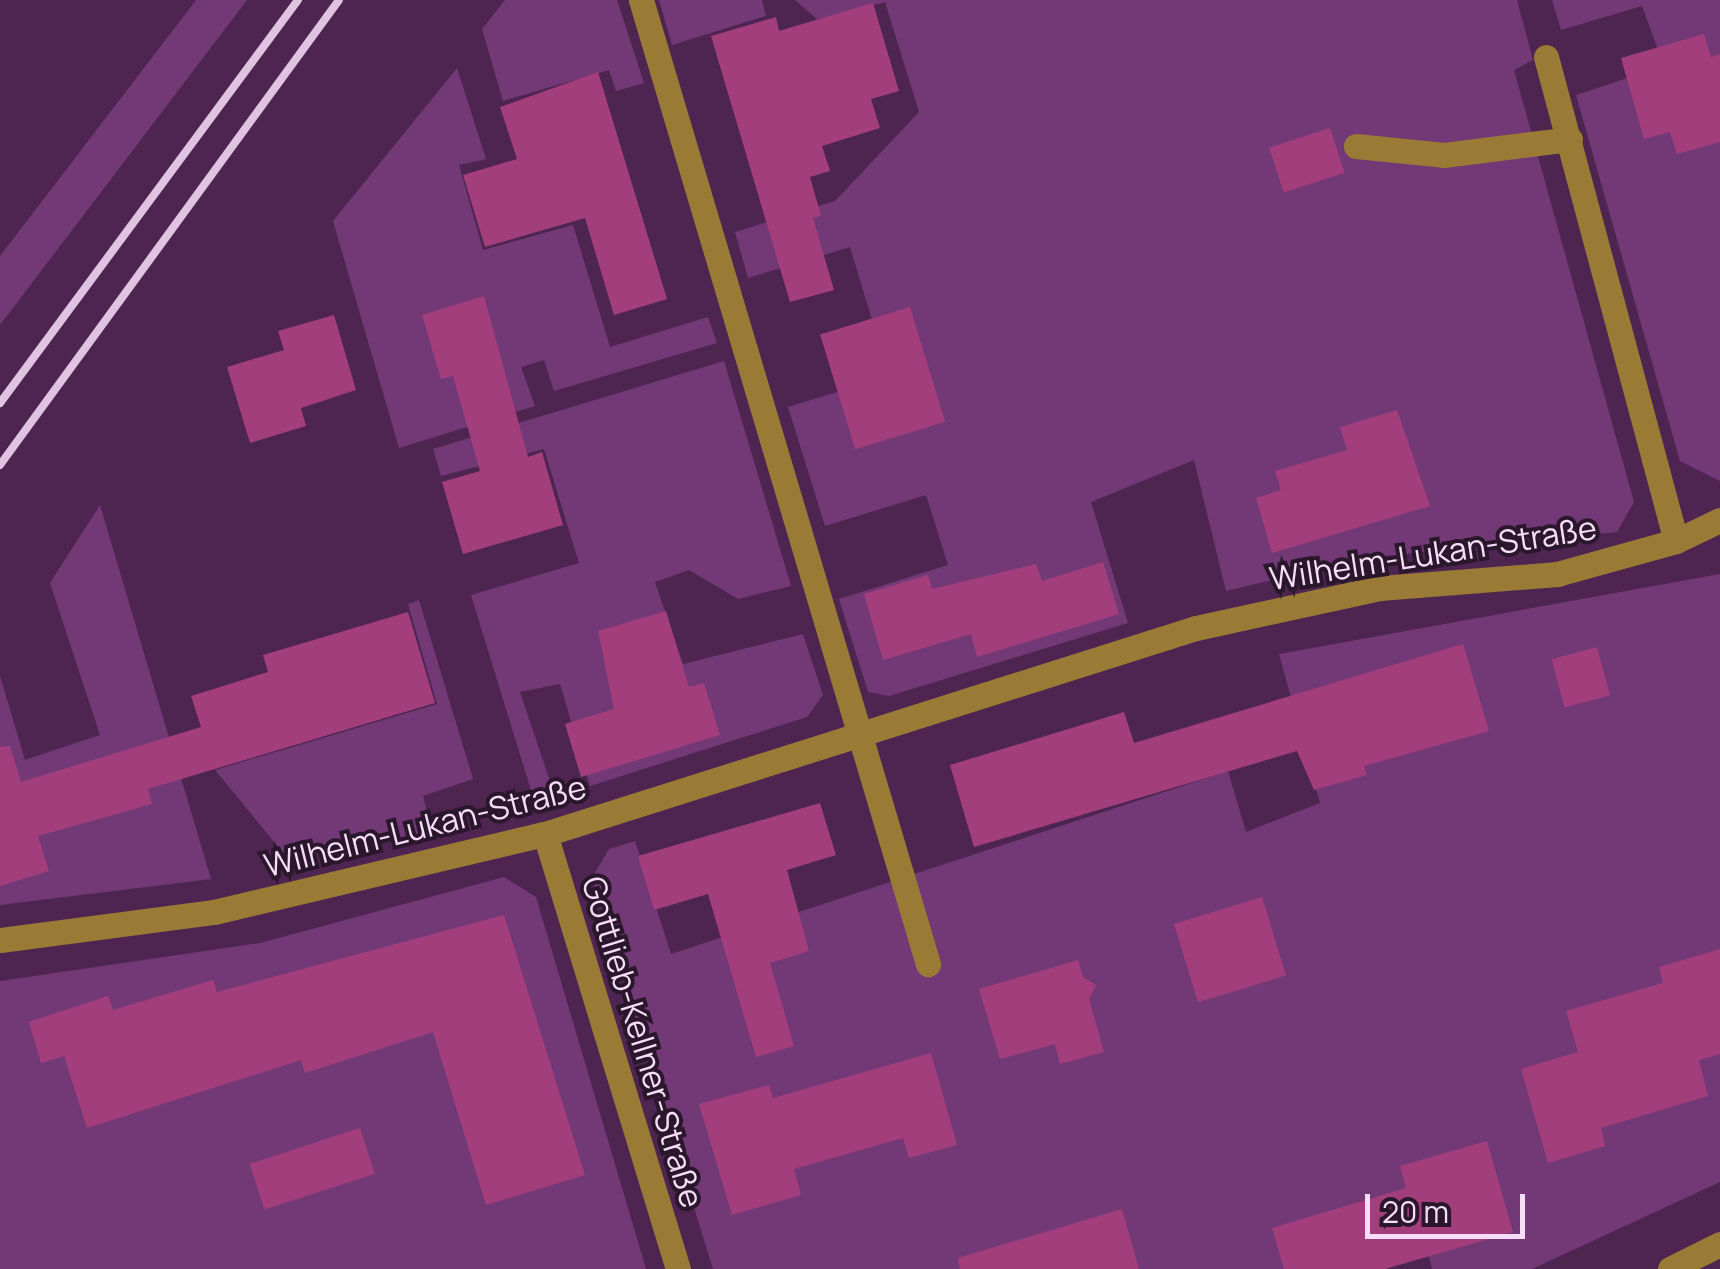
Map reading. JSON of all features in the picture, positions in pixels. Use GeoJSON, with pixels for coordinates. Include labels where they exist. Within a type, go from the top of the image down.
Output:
{"type":"FeatureCollection","features":[{"type":"Feature","properties":{"kind":"street"},"geometry":{"type":"LineString","coordinates":[[641,0],[856,735],[928,964]]}},
{"type":"Feature","properties":{"kind":"street"},"geometry":{"type":"LineString","coordinates":[[1546,58],[1676,541]]}},
{"type":"Feature","properties":{"kind":"street"},"geometry":{"type":"LineString","coordinates":[[1356,146],[1444,155],[1570,139]]}},
{"type":"Feature","properties":{"kind":"street","name":"Wilhelm-Lukan-Straße"},"geometry":{"type":"LineString","coordinates":[[0,940],[214,912],[545,834],[1196,628],[1380,588],[1557,574],[1676,541],[1720,520]]}},
{"type":"Feature","properties":{"kind":"street","name":"Gottlieb-Kellner-Straße"},"geometry":{"type":"LineString","coordinates":[[545,834],[678,1269]]}},
{"type":"Feature","properties":{"kind":"street"},"geometry":{"type":"LineString","coordinates":[[1670,1269],[1720,1244]]}},
{"type":"Feature","properties":{"kind":"shaded area"},"geometry":{"type":"Polygon","coordinates":[[[196,0],[247,0],[0,325],[0,256],[196,0]]]}},
{"type":"Feature","properties":{"kind":"shaded area"},"geometry":{"type":"Polygon","coordinates":[[[505,0],[617,0],[644,83],[616,91],[609,70],[503,101],[482,29],[505,0]]]}},
{"type":"Feature","properties":{"kind":"shaded area"},"geometry":{"type":"Polygon","coordinates":[[[659,0],[762,0],[766,16],[672,45],[659,0]]]}},
{"type":"Feature","properties":{"kind":"shaded area"},"geometry":{"type":"Polygon","coordinates":[[[795,0],[1517,0],[1533,60],[1514,70],[1634,502],[1617,532],[1365,558],[1226,591],[1194,460],[1091,502],[1128,623],[889,696],[868,692],[839,599],[948,565],[926,495],[825,526],[788,407],[889,376],[850,247],[748,278],[735,232],[835,201],[919,112],[885,2],[819,21],[795,0]]]}},
{"type":"Feature","properties":{"kind":"shaded area"},"geometry":{"type":"Polygon","coordinates":[[[1552,0],[1720,0],[1720,481],[1680,461],[1576,95],[1664,66],[1642,6],[1561,30],[1552,0]]]}},
{"type":"Feature","properties":{"kind":"shaded area"},"geometry":{"type":"Polygon","coordinates":[[[457,68],[486,159],[459,165],[483,250],[573,225],[610,347],[708,317],[717,343],[554,391],[544,360],[521,367],[535,406],[399,448],[333,221],[457,68]]]}},
{"type":"Feature","properties":{"kind":"shaded area"},"geometry":{"type":"Polygon","coordinates":[[[724,361],[791,586],[738,599],[689,570],[655,582],[683,664],[803,634],[823,695],[807,717],[590,786],[560,684],[520,692],[554,793],[534,800],[471,595],[579,563],[544,449],[441,476],[433,449],[724,361]]]}},
{"type":"Feature","properties":{"kind":"shaded area"},"geometry":{"type":"Polygon","coordinates":[[[100,505],[211,879],[0,905],[0,676],[25,760],[100,735],[50,583],[100,505]]]}},
{"type":"Feature","properties":{"kind":"shaded area"},"geometry":{"type":"Polygon","coordinates":[[[1720,574],[1720,1182],[1532,1269],[1432,1269],[1415,1198],[1345,1269],[713,1269],[592,878],[609,849],[635,841],[671,954],[1228,771],[1246,832],[1320,803],[1279,654],[1720,574]]]}},
{"type":"Feature","properties":{"kind":"shaded area"},"geometry":{"type":"Polygon","coordinates":[[[419,600],[473,779],[423,796],[432,831],[289,860],[215,770],[437,704],[408,604],[419,600]]]}},
{"type":"Feature","properties":{"kind":"shaded area"},"geometry":{"type":"Polygon","coordinates":[[[504,877],[536,897],[646,1269],[0,1269],[0,981],[260,943],[504,877]]]}},
{"type":"Feature","properties":{"kind":"building"},"geometry":{"type":"Polygon","coordinates":[[[873,3],[899,91],[871,99],[880,128],[822,146],[830,171],[810,177],[821,216],[813,218],[834,290],[790,302],[711,36],[776,17],[779,31],[873,3]]]}},
{"type":"Feature","properties":{"kind":"building"},"geometry":{"type":"Polygon","coordinates":[[[1704,34],[1711,57],[1720,54],[1720,142],[1677,154],[1670,132],[1644,139],[1621,58],[1704,34]]]}},
{"type":"Feature","properties":{"kind":"building"},"geometry":{"type":"Polygon","coordinates":[[[598,72],[667,299],[614,315],[585,218],[485,247],[463,175],[517,159],[500,107],[598,72]]]}},
{"type":"Feature","properties":{"kind":"building"},"geometry":{"type":"Polygon","coordinates":[[[1330,128],[1345,173],[1284,192],[1269,148],[1330,128]]]}},
{"type":"Feature","properties":{"kind":"building"},"geometry":{"type":"Polygon","coordinates":[[[484,296],[528,457],[542,452],[563,525],[463,554],[442,482],[480,471],[453,376],[441,379],[422,315],[484,296]]]}},
{"type":"Feature","properties":{"kind":"building"},"geometry":{"type":"Polygon","coordinates":[[[910,307],[945,422],[855,449],[820,334],[910,307]]]}},
{"type":"Feature","properties":{"kind":"building"},"geometry":{"type":"Polygon","coordinates":[[[334,315],[356,390],[301,408],[306,426],[250,443],[227,367],[284,350],[278,331],[334,315]]]}},
{"type":"Feature","properties":{"kind":"building"},"geometry":{"type":"Polygon","coordinates":[[[1397,410],[1430,506],[1272,553],[1256,498],[1281,490],[1275,471],[1347,450],[1340,427],[1397,410]]]}},
{"type":"Feature","properties":{"kind":"building"},"geometry":{"type":"Polygon","coordinates":[[[1103,562],[1119,614],[977,657],[971,634],[883,660],[864,594],[928,575],[932,589],[1036,564],[1042,581],[1103,562]]]}},
{"type":"Feature","properties":{"kind":"building"},"geometry":{"type":"Polygon","coordinates":[[[666,611],[689,687],[704,683],[720,735],[581,777],[565,724],[614,709],[598,631],[666,611]]]}},
{"type":"Feature","properties":{"kind":"building"},"geometry":{"type":"Polygon","coordinates":[[[408,612],[435,703],[148,789],[152,804],[38,836],[49,871],[0,886],[0,747],[10,746],[21,782],[201,727],[191,696],[268,672],[263,655],[408,612]]]}},
{"type":"Feature","properties":{"kind":"building"},"geometry":{"type":"Polygon","coordinates":[[[1463,644],[1489,731],[1364,766],[1367,775],[1314,790],[1297,751],[974,847],[950,765],[1124,712],[1134,743],[1463,644]]]}},
{"type":"Feature","properties":{"kind":"building"},"geometry":{"type":"Polygon","coordinates":[[[1597,647],[1610,695],[1565,707],[1552,659],[1597,647]]]}},
{"type":"Feature","properties":{"kind":"building"},"geometry":{"type":"Polygon","coordinates":[[[820,803],[836,855],[787,870],[809,951],[770,963],[794,1046],[756,1057],[708,894],[654,910],[638,856],[820,803]]]}},
{"type":"Feature","properties":{"kind":"building"},"geometry":{"type":"Polygon","coordinates":[[[1262,897],[1286,975],[1198,1002],[1174,924],[1262,897]]]}},
{"type":"Feature","properties":{"kind":"building"},"geometry":{"type":"Polygon","coordinates":[[[504,915],[585,1175],[486,1205],[433,1032],[305,1073],[301,1060],[87,1128],[64,1056],[41,1063],[29,1022],[108,996],[113,1010],[213,980],[217,992],[504,915]]]}},
{"type":"Feature","properties":{"kind":"building"},"geometry":{"type":"Polygon","coordinates":[[[1720,949],[1720,1054],[1699,1060],[1708,1096],[1601,1128],[1605,1146],[1548,1163],[1521,1069],[1578,1052],[1566,1011],[1663,983],[1659,967],[1720,949]]]}},
{"type":"Feature","properties":{"kind":"building"},"geometry":{"type":"Polygon","coordinates":[[[1078,960],[1083,977],[1096,985],[1089,999],[1104,1052],[1060,1064],[1055,1044],[1000,1059],[979,989],[1078,960]]]}},
{"type":"Feature","properties":{"kind":"building"},"geometry":{"type":"Polygon","coordinates":[[[931,1053],[957,1145],[909,1158],[903,1138],[794,1169],[801,1195],[732,1215],[699,1104],[769,1085],[773,1098],[931,1053]]]}},
{"type":"Feature","properties":{"kind":"building"},"geometry":{"type":"Polygon","coordinates":[[[360,1128],[375,1174],[265,1209],[250,1164],[360,1128]]]}},
{"type":"Feature","properties":{"kind":"building"},"geometry":{"type":"Polygon","coordinates":[[[1487,1141],[1513,1232],[1385,1269],[1284,1269],[1272,1228],[1406,1188],[1400,1166],[1487,1141]]]}},
{"type":"Feature","properties":{"kind":"building"},"geometry":{"type":"Polygon","coordinates":[[[1122,1209],[1139,1269],[960,1269],[958,1258],[1122,1209]]]}},
{"type":"Feature","properties":{"kind":"railway"},"geometry":{"type":"LineString","coordinates":[[0,403],[298,0]]}},
{"type":"Feature","properties":{"kind":"railway"},"geometry":{"type":"LineString","coordinates":[[0,465],[339,0]]}}]}
